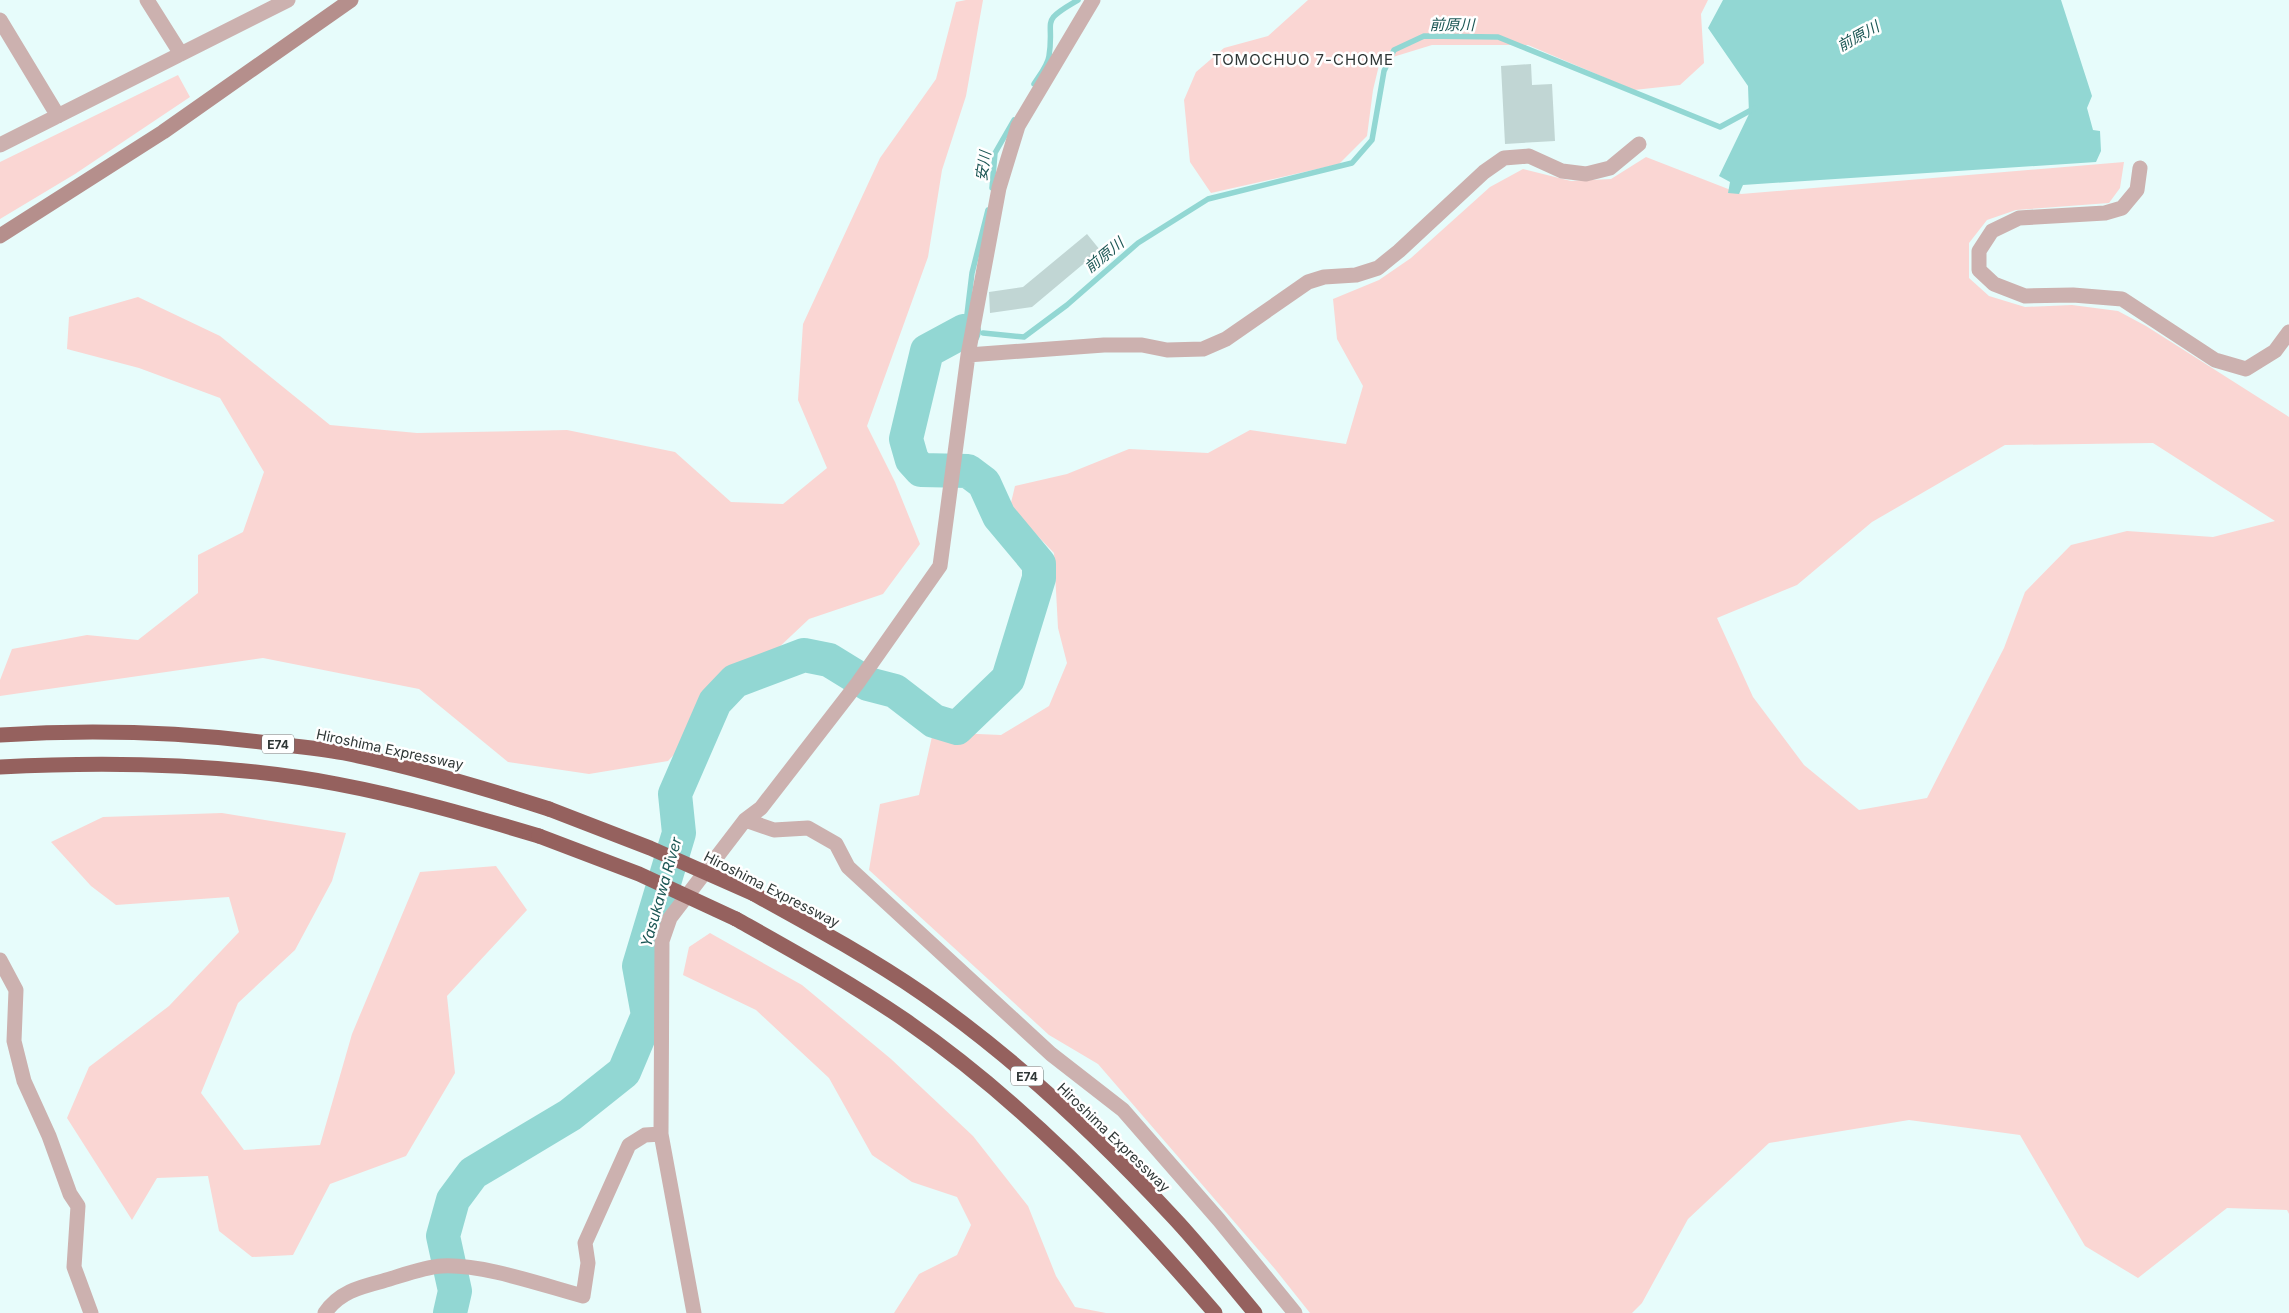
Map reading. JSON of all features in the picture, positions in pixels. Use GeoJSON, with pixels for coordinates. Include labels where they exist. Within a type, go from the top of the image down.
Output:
{"type":"FeatureCollection","features":[{"type":"Feature","properties":{"kind":"highway","name":"Hiroshima Expressway"},"geometry":{"type":"LineString","coordinates":[[0,735],[58,732],[144,732],[238,738],[352,755],[448,777],[549,809],[650,848],[754,894],[840,941],[916,990],[1002,1054],[1096,1138],[1175,1218],[1255,1313]]}},
{"type":"Feature","properties":{"kind":"highway","name":"E74"},"geometry":{"type":"LineString","coordinates":[[0,767],[143,763],[236,770],[345,785],[439,806],[539,836],[638,874],[736,919],[823,968],[897,1015],[982,1078],[1068,1156],[1138,1226],[1215,1313]]}},
{"type":"Feature","properties":{"kind":"street"},"geometry":{"type":"LineString","coordinates":[[147,0],[181,54]]}},
{"type":"Feature","properties":{"kind":"street"},"geometry":{"type":"LineString","coordinates":[[0,145],[288,0]]}},
{"type":"Feature","properties":{"kind":"street"},"geometry":{"type":"LineString","coordinates":[[0,236],[42,212],[163,132],[351,0]]}},
{"type":"Feature","properties":{"kind":"street"},"geometry":{"type":"LineString","coordinates":[[694,1313],[661,1134],[662,941],[670,918],[745,820],[761,808],[860,679],[940,566],[968,355],[999,188],[1018,126],[1093,0]]}},
{"type":"Feature","properties":{"kind":"street"},"geometry":{"type":"LineString","coordinates":[[0,20],[58,116]]}},
{"type":"Feature","properties":{"kind":"street"},"geometry":{"type":"LineString","coordinates":[[968,355],[1104,345],[1142,345],[1167,350],[1203,349],[1226,339],[1308,282],[1324,277],[1356,275],[1378,268],[1400,251],[1484,172],[1504,158],[1529,156],[1562,171],[1586,174],[1610,168],[1639,144]]}},
{"type":"Feature","properties":{"kind":"street"},"geometry":{"type":"LineString","coordinates":[[2140,168],[2137,190],[2122,208],[2105,213],[2019,218],[1992,231],[1979,251],[1980,270],[1994,284],[2026,296],[2073,295],[2122,299],[2215,360],[2246,369],[2275,351],[2289,332]]}},
{"type":"Feature","properties":{"kind":"street"},"geometry":{"type":"LineString","coordinates":[[745,820],[774,830],[808,828],[836,844],[848,867],[1051,1054],[1123,1110],[1219,1220],[1295,1313]]}},
{"type":"Feature","properties":{"kind":"street"},"geometry":{"type":"LineString","coordinates":[[0,960],[16,990],[14,1042],[24,1081],[49,1136],[70,1194],[78,1206],[74,1266],[91,1313]]}},
{"type":"Feature","properties":{"kind":"street"},"geometry":{"type":"LineString","coordinates":[[325,1313],[331,1304],[343,1294],[361,1287],[448,1266],[494,1273],[583,1296],[588,1263],[585,1243],[629,1145],[645,1135],[661,1134]]}},
{"type":"Feature","properties":{"kind":"shaded area"},"geometry":{"type":"Polygon","coordinates":[[[983,0],[966,96],[942,170],[928,257],[867,426],[895,482],[920,544],[883,594],[809,619],[740,684],[668,761],[589,774],[508,762],[419,689],[263,658],[0,696],[0,680],[12,649],[87,635],[138,640],[198,593],[198,555],[243,532],[264,472],[220,398],[139,368],[67,349],[69,317],[138,297],[220,336],[330,425],[417,433],[567,430],[675,452],[731,502],[783,504],[827,468],[798,400],[803,324],[880,158],[936,79],[956,2],[983,0]]]}},
{"type":"Feature","properties":{"kind":"shaded area"},"geometry":{"type":"Polygon","coordinates":[[[1308,0],[1708,0],[1701,14],[1704,63],[1680,85],[1634,90],[1528,45],[1432,45],[1380,61],[1373,90],[1367,136],[1339,164],[1211,193],[1190,162],[1184,100],[1196,72],[1224,48],[1268,36],[1308,0]]]}},
{"type":"Feature","properties":{"kind":"shaded area"},"geometry":{"type":"Polygon","coordinates":[[[178,75],[190,97],[75,174],[0,219],[0,162],[178,75]]]}},
{"type":"Feature","properties":{"kind":"shaded area"},"geometry":{"type":"Polygon","coordinates":[[[1646,157],[1741,194],[2124,162],[2120,188],[2109,203],[2016,210],[1987,220],[1969,243],[1969,278],[1989,296],[2025,307],[2072,305],[2118,311],[2146,326],[2289,417],[2289,1214],[2287,1210],[2227,1208],[2138,1278],[2085,1246],[2020,1135],[1909,1120],[1769,1143],[1688,1219],[1642,1303],[1632,1313],[1310,1313],[1275,1269],[1098,1064],[1049,1035],[869,870],[880,804],[919,795],[933,732],[1001,735],[1049,706],[1067,663],[1058,628],[1054,553],[1010,507],[1015,486],[1067,474],[1129,449],[1208,453],[1250,430],[1346,444],[1363,386],[1337,339],[1333,299],[1379,280],[1411,258],[1490,187],[1523,169],[1571,181],[1611,179],[1646,157]],[[2153,443],[2005,445],[1872,522],[1797,585],[1717,618],[1753,697],[1804,765],[1859,810],[1927,798],[2004,648],[2025,592],[2071,545],[2127,531],[2213,537],[2275,521],[2153,443]]]}},
{"type":"Feature","properties":{"kind":"shaded area"},"geometry":{"type":"Polygon","coordinates":[[[222,813],[346,833],[332,881],[295,950],[238,1003],[201,1093],[244,1150],[320,1145],[352,1034],[420,872],[496,866],[527,910],[447,996],[455,1073],[406,1156],[330,1184],[293,1255],[252,1257],[219,1231],[208,1176],[157,1178],[132,1220],[67,1118],[89,1067],[169,1006],[239,932],[229,897],[116,905],[91,886],[51,842],[103,817],[222,813]]]}},
{"type":"Feature","properties":{"kind":"shaded area"},"geometry":{"type":"Polygon","coordinates":[[[710,933],[802,985],[891,1059],[973,1136],[1028,1206],[1056,1276],[1075,1307],[1106,1313],[894,1313],[919,1274],[957,1255],[971,1225],[957,1197],[912,1182],[872,1155],[829,1078],[756,1010],[683,975],[689,947],[710,933]]]}},
{"type":"Feature","properties":{"kind":"water"},"geometry":{"type":"Polygon","coordinates":[[[1723,0],[2061,0],[2092,96],[2087,108],[2093,130],[2100,131],[2101,151],[2096,162],[1743,185],[1739,194],[1728,193],[1730,182],[1719,176],[1749,114],[1748,86],[1708,28],[1723,0]]]}},
{"type":"Feature","properties":{"kind":"building"},"geometry":{"type":"Polygon","coordinates":[[[1531,64],[1532,85],[1552,84],[1555,141],[1505,144],[1501,66],[1531,64]]]}},
{"type":"Feature","properties":{"kind":"building"},"geometry":{"type":"Polygon","coordinates":[[[1087,234],[1100,250],[1032,307],[990,313],[989,292],[1023,287],[1087,234]]]}},
{"type":"Feature","properties":{"kind":"waterway","name":"安川"},"geometry":{"type":"LineString","coordinates":[[1034,84],[1048,59],[1050,28],[1053,18],[1057,13],[1078,0]]}},
{"type":"Feature","properties":{"kind":"waterway","name":"前原川"},"geometry":{"type":"LineString","coordinates":[[983,333],[1024,337],[1067,305],[1138,243],[1208,199],[1352,163],[1372,140],[1384,71],[1394,50],[1424,36],[1498,37],[1720,127],[1755,108]]}},
{"type":"Feature","properties":{"kind":"waterway","name":"安川"},"geometry":{"type":"LineString","coordinates":[[992,188],[995,153],[1014,120]]}},
{"type":"Feature","properties":{"kind":"waterway","name":"安川"},"geometry":{"type":"LineString","coordinates":[[965,331],[972,273],[988,210]]}},
{"type":"Feature","properties":{"kind":"waterway","name":"Yasukawa River"},"geometry":{"type":"LineString","coordinates":[[450,1313],[455,1291],[443,1236],[453,1200],[473,1173],[570,1115],[624,1072],[648,1015],[639,966],[679,833],[675,794],[715,702],[735,681],[804,655],[829,660],[868,684],[895,691],[934,721],[957,728],[1008,679],[1039,578],[1039,564],[999,516],[984,483],[968,471],[921,470],[912,460],[906,439],[927,351],[964,331]]}},
{"type":"Feature","properties":{"kind":"district","name":"TOMOCHUO 7-CHOME"},"geometry":{"type":"Point","coordinates":[1303,59]}}]}
